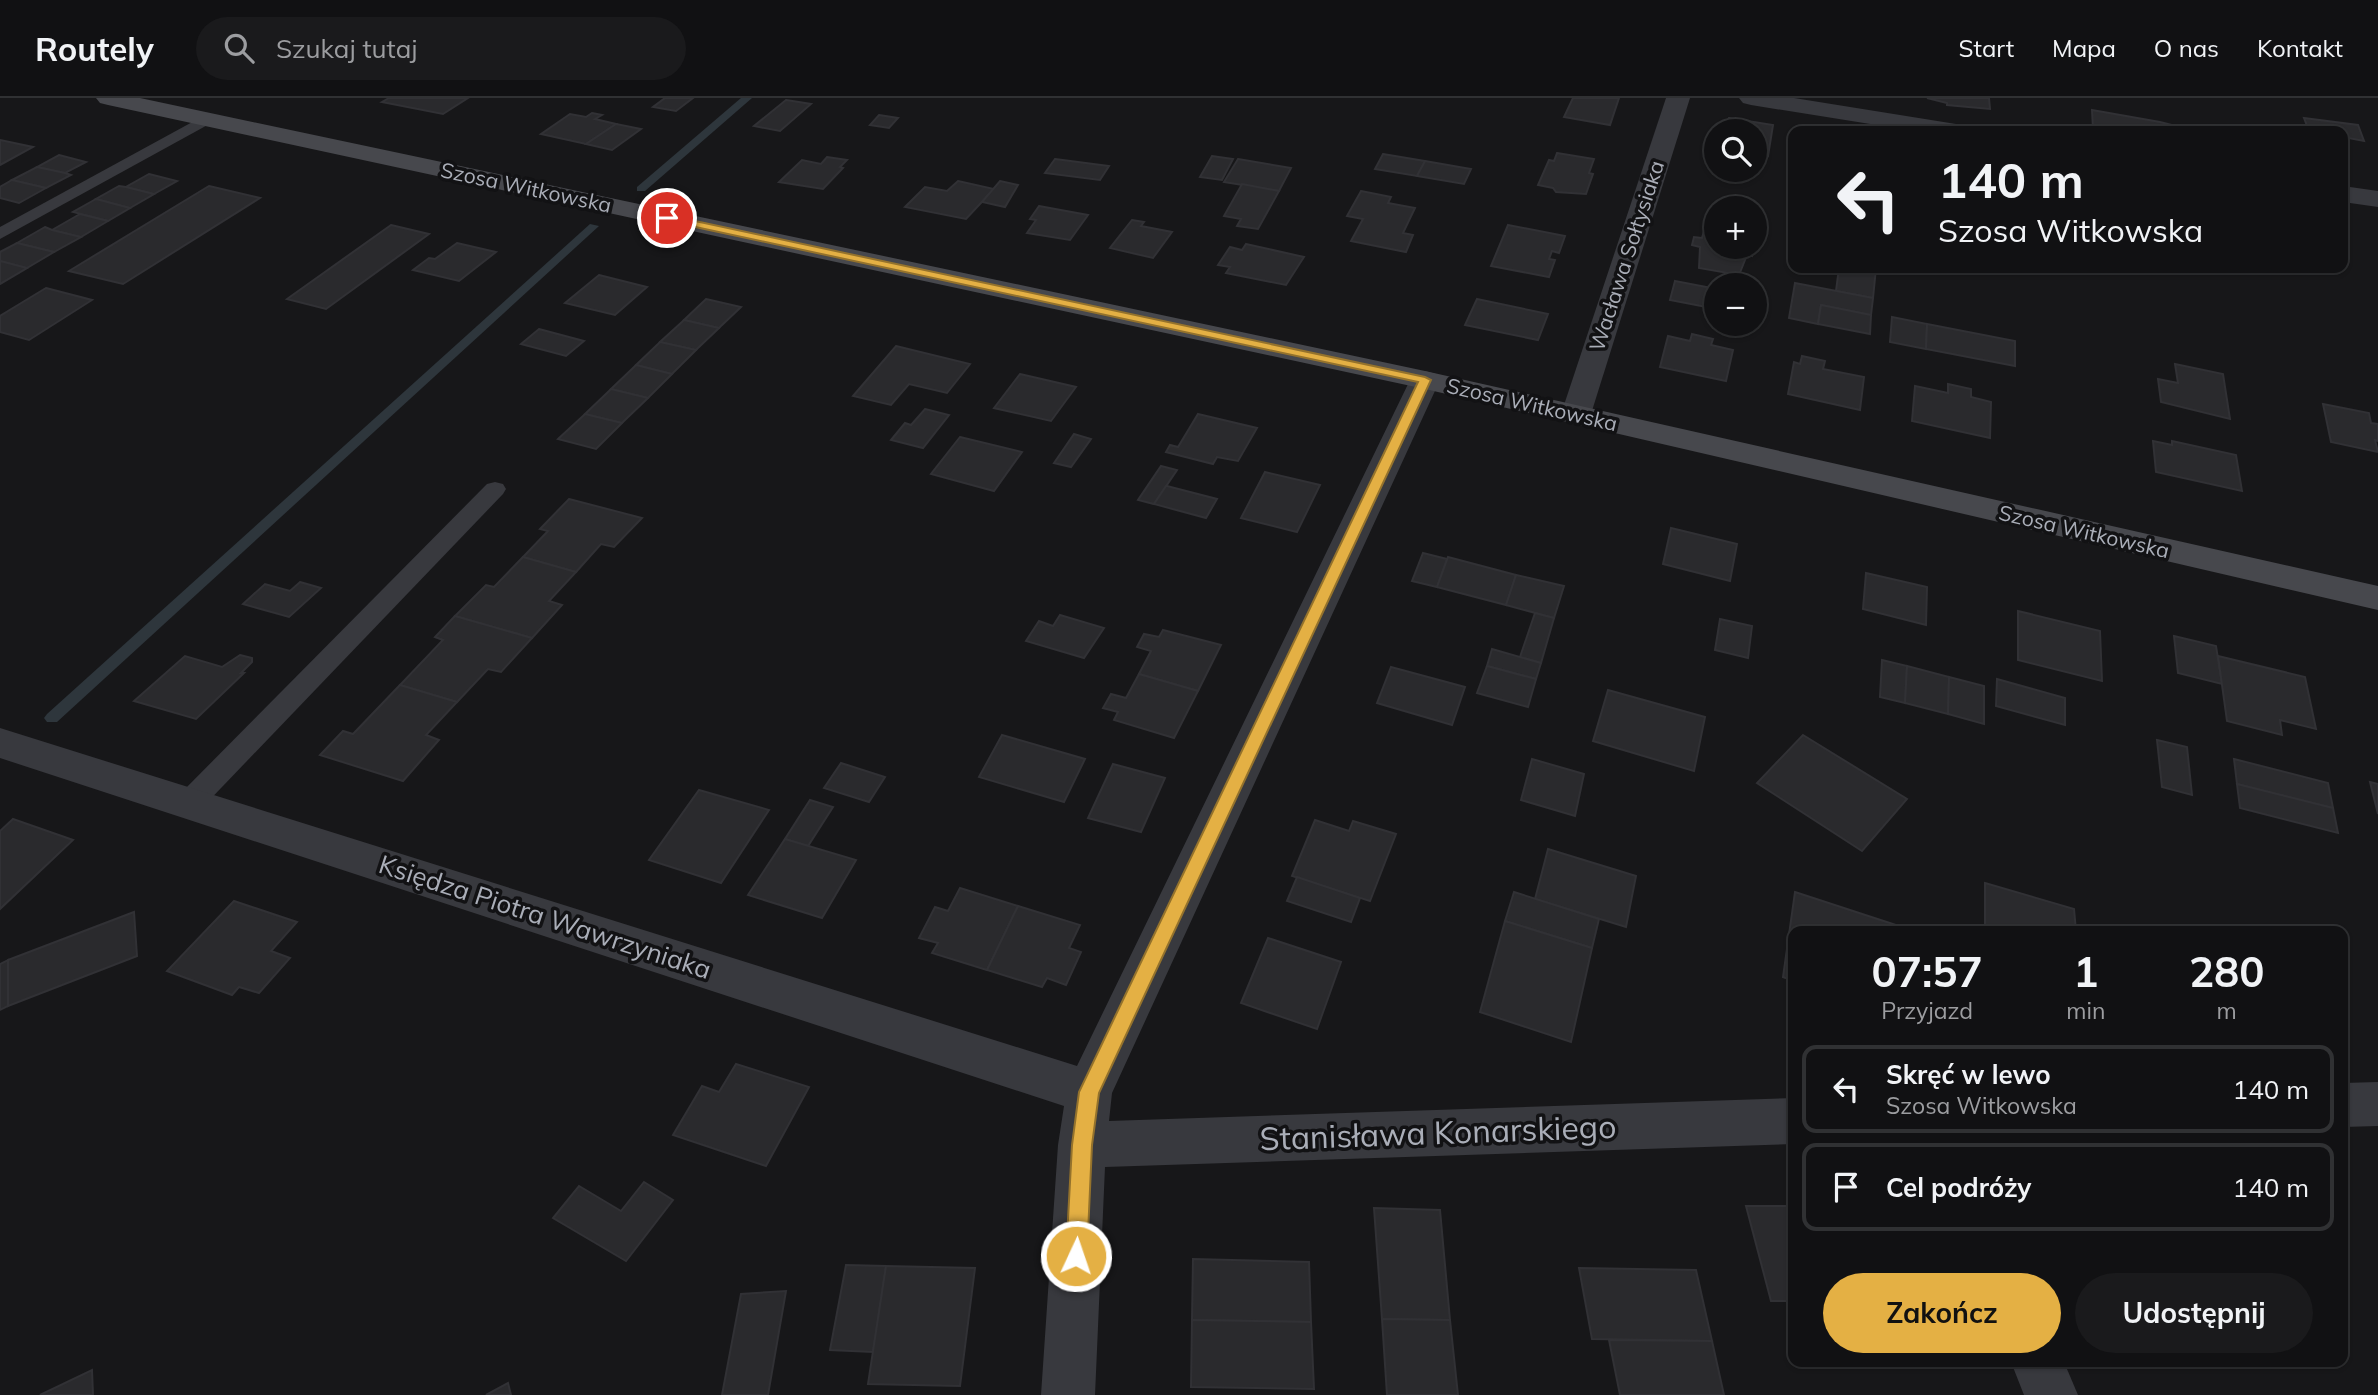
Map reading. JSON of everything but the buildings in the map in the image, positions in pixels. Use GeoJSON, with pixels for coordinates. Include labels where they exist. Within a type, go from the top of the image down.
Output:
{"type":"FeatureCollection","features":[{"type":"Feature","properties":{"kind":"street","name":"Szosa Witkowska"},"geometry":{"type":"LineString","coordinates":[[108,98],[1425,380],[2378,598]]}},
{"type":"Feature","properties":{"kind":"street","name":"Wacława Sołtysiaka"},"geometry":{"type":"LineString","coordinates":[[1576,414],[1678,98]]}},
{"type":"Feature","properties":{"kind":"street"},"geometry":{"type":"LineString","coordinates":[[1751,98],[1925,126]]}},
{"type":"Feature","properties":{"kind":"street"},"geometry":{"type":"LineString","coordinates":[[2348,195],[2378,199]]}},
{"type":"Feature","properties":{"kind":"street"},"geometry":{"type":"LineString","coordinates":[[1068,1395],[1082,1145],[1089,1092],[1425,380]]}},
{"type":"Feature","properties":{"kind":"street","name":"Księdza Piotra Wawrzyniaka"},"geometry":{"type":"LineString","coordinates":[[0,743],[1089,1092]]}},
{"type":"Feature","properties":{"kind":"street"},"geometry":{"type":"LineString","coordinates":[[2348,1105],[2378,1104]]}},
{"type":"Feature","properties":{"kind":"street","name":"Stanisława Konarskiego"},"geometry":{"type":"LineString","coordinates":[[1082,1145],[1788,1121]]}},
{"type":"Feature","properties":{"kind":"street"},"geometry":{"type":"LineString","coordinates":[[2040,1367],[2051,1395]]}},
{"type":"Feature","properties":{"kind":"lane"},"geometry":{"type":"LineString","coordinates":[[0,234],[207,119]]}},
{"type":"Feature","properties":{"kind":"lane"},"geometry":{"type":"LineString","coordinates":[[189,803],[495,489]]}},
{"type":"Feature","properties":{"kind":"waterway"},"geometry":{"type":"LineString","coordinates":[[641,189],[747,98]]}},
{"type":"Feature","properties":{"kind":"waterway"},"geometry":{"type":"LineString","coordinates":[[52,718],[594,226]]}},
{"type":"Feature","properties":{"kind":"route"},"geometry":{"type":"LineString","coordinates":[[667,218],[1425,380],[1089,1092],[1082,1145],[1076,1256]]}}]}
